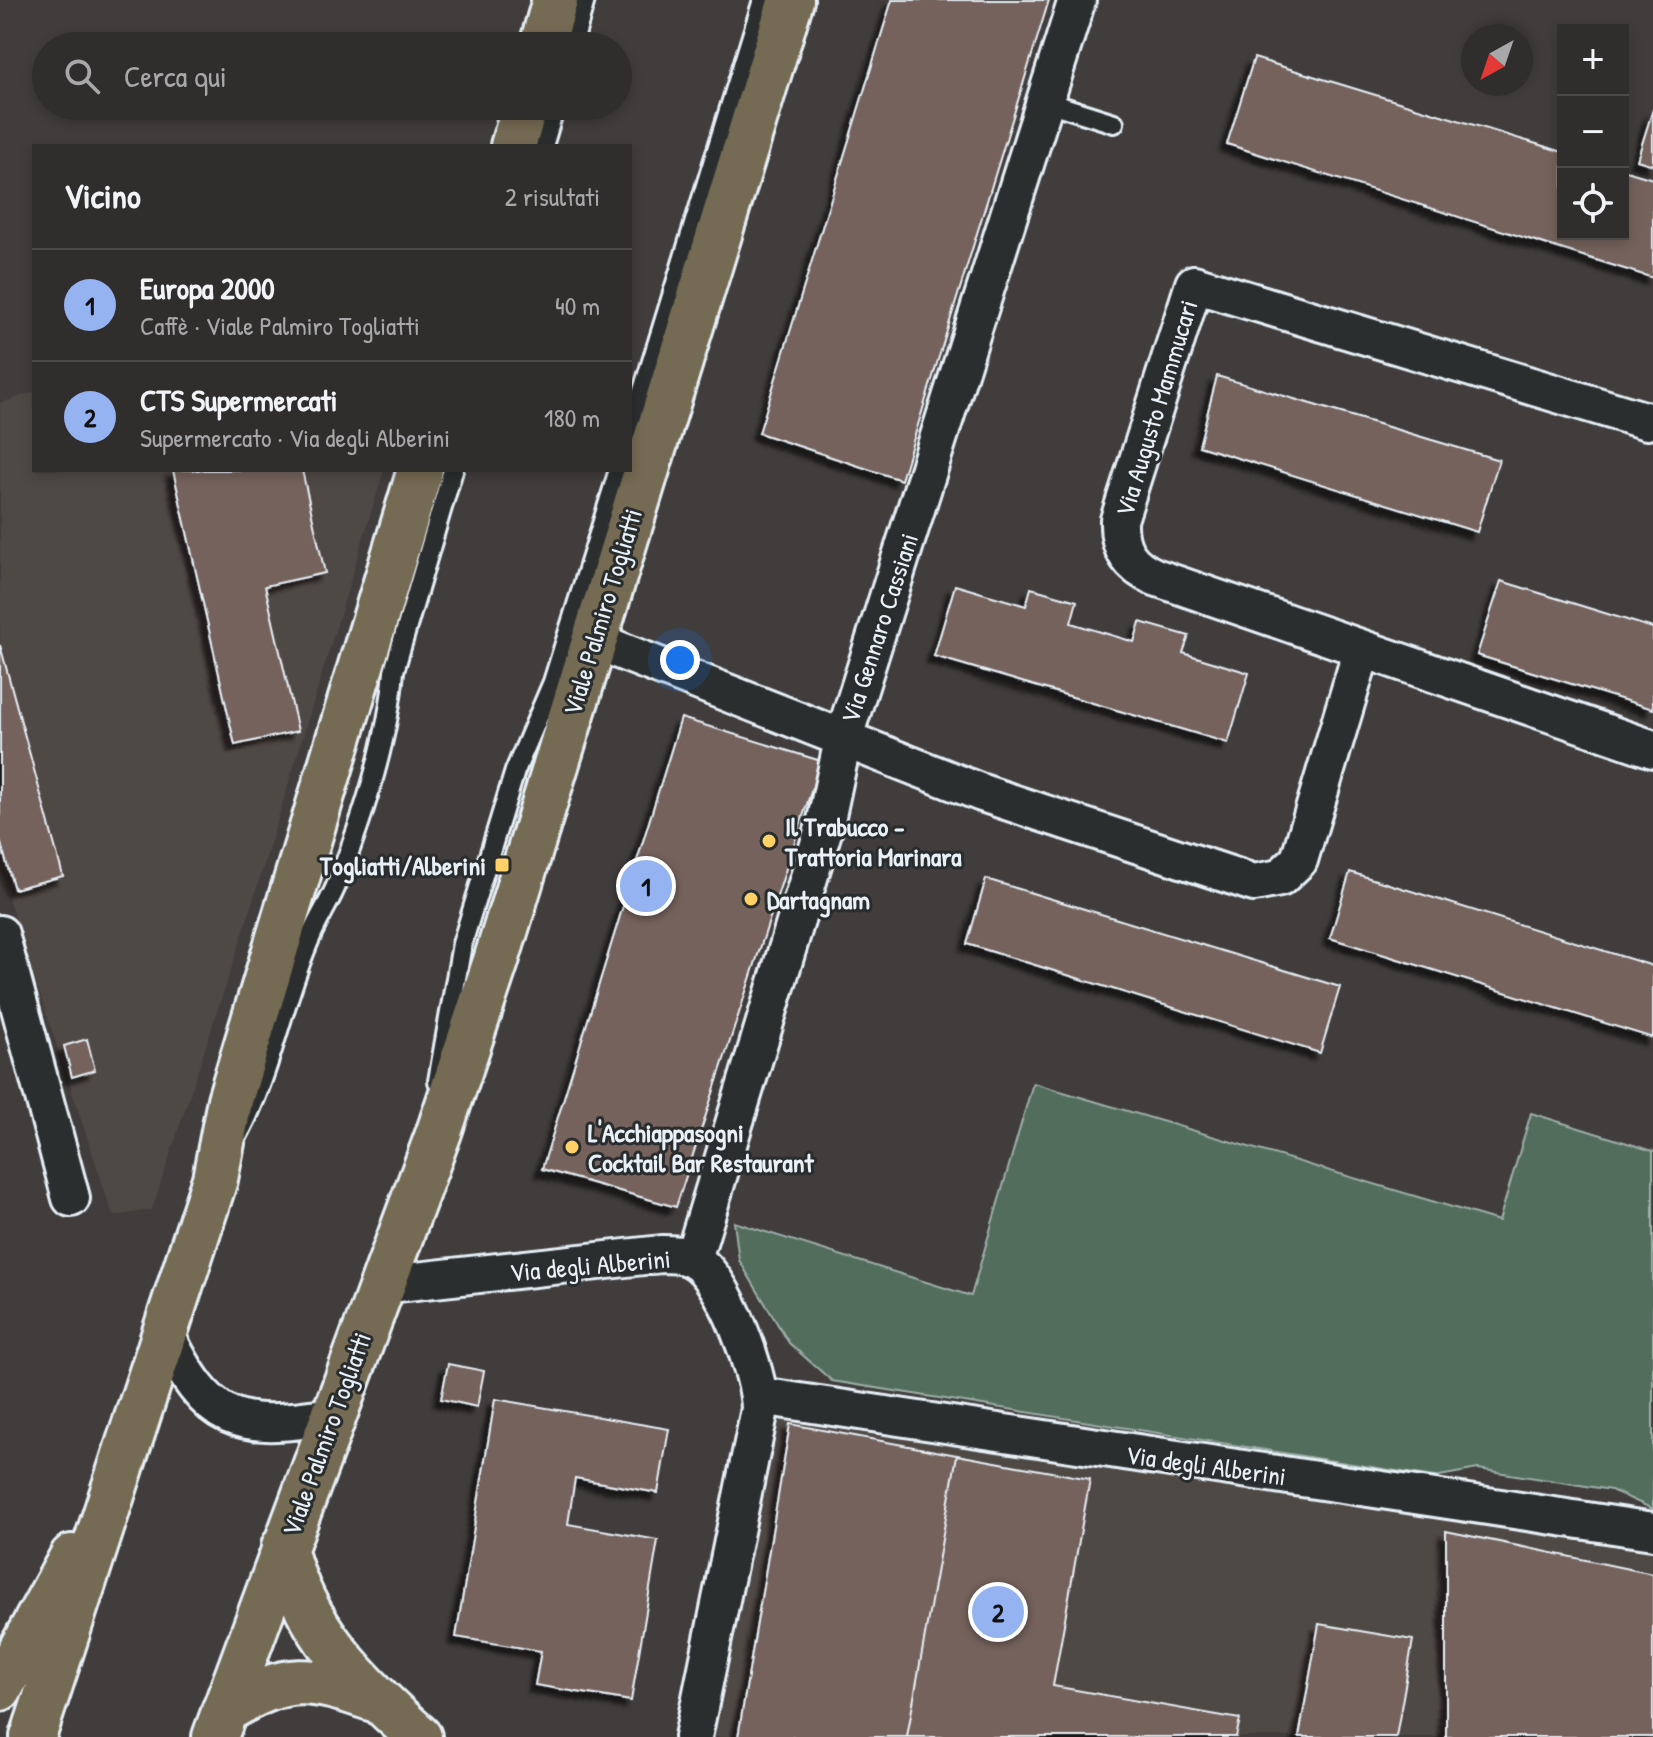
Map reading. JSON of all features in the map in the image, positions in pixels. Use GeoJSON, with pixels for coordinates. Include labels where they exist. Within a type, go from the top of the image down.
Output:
{"type":"FeatureCollection","features":[{"type":"Feature","properties":{"kind":"main road"},"geometry":{"type":"LineString","coordinates":[[546,32],[555,0]]}},
{"type":"Feature","properties":{"kind":"main road","name":"Viale Palmiro Togliatti"},"geometry":{"type":"LineString","coordinates":[[220,1724],[439,1132],[496,961],[791,0]]}},
{"type":"Feature","properties":{"kind":"main road"},"geometry":{"type":"LineString","coordinates":[[514,144],[521,120]]}},
{"type":"Feature","properties":{"kind":"main road"},"geometry":{"type":"LineString","coordinates":[[33,1737],[215,1179],[230,1100],[419,472]]}},
{"type":"Feature","properties":{"kind":"main road"},"geometry":{"type":"LineString","coordinates":[[0,1688],[113,1490]]}},
{"type":"Feature","properties":{"kind":"main road"},"geometry":{"type":"LineString","coordinates":[[284,1547],[297,1593],[308,1616],[379,1701],[419,1737]]}},
{"type":"Feature","properties":{"kind":"main road"},"geometry":{"type":"LineString","coordinates":[[220,1724],[261,1690],[296,1681],[334,1685],[379,1701]]}},
{"type":"Feature","properties":{"kind":"street","name":"Via Gennaro Cassiani"},"geometry":{"type":"LineString","coordinates":[[693,1259],[825,825],[843,740],[1077,0]]}},
{"type":"Feature","properties":{"kind":"street","name":"Via Augusto Mammucari"},"geometry":{"type":"LineString","coordinates":[[1647,421],[1194,284],[1119,520],[1122,549],[1142,571],[1653,749]]}},
{"type":"Feature","properties":{"kind":"street"},"geometry":{"type":"LineString","coordinates":[[593,640],[982,793],[1254,883],[1267,883],[1291,871],[1299,860],[1362,650]]}},
{"type":"Feature","properties":{"kind":"street"},"geometry":{"type":"LineString","coordinates":[[0,934],[71,1198]]}},
{"type":"Feature","properties":{"kind":"street","name":"Via degli Alberini"},"geometry":{"type":"LineString","coordinates":[[380,1285],[662,1254],[693,1259],[713,1279],[729,1310],[760,1396],[759,1421],[693,1737]]}},
{"type":"Feature","properties":{"kind":"street"},"geometry":{"type":"LineString","coordinates":[[165,1333],[191,1383],[216,1409],[239,1420],[265,1422],[332,1416]]}},
{"type":"Feature","properties":{"kind":"street","name":"Via degli Alberini"},"geometry":{"type":"LineString","coordinates":[[760,1396],[1653,1531]]}},
{"type":"Feature","properties":{"kind":"lane"},"geometry":{"type":"LineString","coordinates":[[576,32],[585,0]]}},
{"type":"Feature","properties":{"kind":"lane"},"geometry":{"type":"LineString","coordinates":[[632,426],[763,0]]}},
{"type":"Feature","properties":{"kind":"lane"},"geometry":{"type":"LineString","coordinates":[[1044,101],[1114,123]]}},
{"type":"Feature","properties":{"kind":"lane"},"geometry":{"type":"LineString","coordinates":[[544,144],[551,120]]}},
{"type":"Feature","properties":{"kind":"lane"},"geometry":{"type":"LineString","coordinates":[[215,1179],[258,1098],[311,937],[346,858],[382,742],[391,705],[394,671],[452,472]]}},
{"type":"Feature","properties":{"kind":"lane","name":"Viale Palmiro Togliatti"},"geometry":{"type":"LineString","coordinates":[[439,1132],[438,1068],[462,944],[515,771],[553,682],[618,472]]}},
{"type":"Feature","properties":{"kind":"shaded area"},"geometry":{"type":"Polygon","coordinates":[[[32,393],[32,472],[383,472],[244,930],[152,1210],[113,1216],[0,873],[0,403],[32,393]]]}},
{"type":"Feature","properties":{"kind":"shaded area"},"geometry":{"type":"Polygon","coordinates":[[[760,1409],[1653,1531],[1653,1737],[693,1737],[760,1409]]]}},
{"type":"Feature","properties":{"kind":"green space"},"geometry":{"type":"Polygon","coordinates":[[[1033,1083],[1499,1221],[1531,1113],[1653,1151],[1653,1509],[1611,1490],[1478,1469],[1434,1477],[832,1381],[789,1343],[739,1260],[734,1222],[971,1296],[1033,1083]]]}},
{"type":"Feature","properties":{"kind":"building"},"geometry":{"type":"Polygon","coordinates":[[[892,0],[1049,0],[901,480],[759,433],[892,0]]]}},
{"type":"Feature","properties":{"kind":"building"},"geometry":{"type":"Polygon","coordinates":[[[1254,58],[1557,150],[1557,240],[1629,240],[1629,172],[1653,179],[1653,278],[1227,144],[1254,58]]]}},
{"type":"Feature","properties":{"kind":"building"},"geometry":{"type":"Polygon","coordinates":[[[1653,109],[1653,165],[1637,160],[1653,109]]]}},
{"type":"Feature","properties":{"kind":"building"},"geometry":{"type":"Polygon","coordinates":[[[1217,376],[1499,460],[1477,532],[1199,446],[1217,376]]]}},
{"type":"Feature","properties":{"kind":"building"},"geometry":{"type":"Polygon","coordinates":[[[173,472],[302,472],[325,573],[265,586],[298,731],[235,745],[173,472]]]}},
{"type":"Feature","properties":{"kind":"building"},"geometry":{"type":"Polygon","coordinates":[[[1501,581],[1653,628],[1653,709],[1477,655],[1501,581]]]}},
{"type":"Feature","properties":{"kind":"building"},"geometry":{"type":"Polygon","coordinates":[[[955,585],[1026,606],[1031,588],[1077,601],[1071,623],[1134,642],[1140,622],[1189,636],[1183,653],[1249,673],[1228,743],[934,656],[955,585]]]}},
{"type":"Feature","properties":{"kind":"building"},"geometry":{"type":"Polygon","coordinates":[[[0,645],[63,876],[14,889],[0,840],[0,645]]]}},
{"type":"Feature","properties":{"kind":"building"},"geometry":{"type":"Polygon","coordinates":[[[681,718],[821,761],[676,1207],[542,1169],[681,718]]]}},
{"type":"Feature","properties":{"kind":"building"},"geometry":{"type":"Polygon","coordinates":[[[1350,872],[1653,966],[1653,1038],[1330,938],[1350,872]]]}},
{"type":"Feature","properties":{"kind":"building"},"geometry":{"type":"Polygon","coordinates":[[[986,879],[1340,987],[1320,1053],[967,944],[986,879]]]}},
{"type":"Feature","properties":{"kind":"building"},"geometry":{"type":"Polygon","coordinates":[[[87,1039],[95,1070],[72,1077],[64,1046],[87,1039]]]}},
{"type":"Feature","properties":{"kind":"building"},"geometry":{"type":"Polygon","coordinates":[[[448,1364],[484,1371],[477,1407],[441,1399],[448,1364]]]}},
{"type":"Feature","properties":{"kind":"building"},"geometry":{"type":"Polygon","coordinates":[[[495,1399],[669,1429],[658,1493],[575,1478],[568,1524],[658,1540],[631,1701],[535,1685],[541,1651],[456,1637],[495,1399]]]}},
{"type":"Feature","properties":{"kind":"building"},"geometry":{"type":"Polygon","coordinates":[[[790,1424],[957,1455],[907,1737],[738,1737],[790,1424]]]}},
{"type":"Feature","properties":{"kind":"building"},"geometry":{"type":"Polygon","coordinates":[[[957,1455],[1090,1479],[1053,1686],[1240,1719],[1236,1737],[907,1737],[957,1455]]]}},
{"type":"Feature","properties":{"kind":"building"},"geometry":{"type":"Polygon","coordinates":[[[1446,1531],[1653,1574],[1653,1737],[1446,1737],[1446,1531]]]}},
{"type":"Feature","properties":{"kind":"building"},"geometry":{"type":"Polygon","coordinates":[[[1319,1624],[1413,1640],[1396,1737],[1299,1737],[1319,1624]]]}},
{"type":"Feature","properties":{"kind":"place","name":"Il Trabucco - Trattoria Marinara"},"geometry":{"type":"Point","coordinates":[769,841]}},
{"type":"Feature","properties":{"kind":"place","name":"Togliatti/Alberini"},"geometry":{"type":"Point","coordinates":[502,865]}},
{"type":"Feature","properties":{"kind":"place","name":"Europa 2000"},"geometry":{"type":"Point","coordinates":[646,886]}},
{"type":"Feature","properties":{"kind":"place","name":"Dartagnam"},"geometry":{"type":"Point","coordinates":[751,899]}},
{"type":"Feature","properties":{"kind":"place","name":"L'Acchiappasogni Cocktail Bar Restaurant"},"geometry":{"type":"Point","coordinates":[572,1147]}},
{"type":"Feature","properties":{"kind":"place","name":"CTS Supermercati"},"geometry":{"type":"Point","coordinates":[998,1612]}}]}
